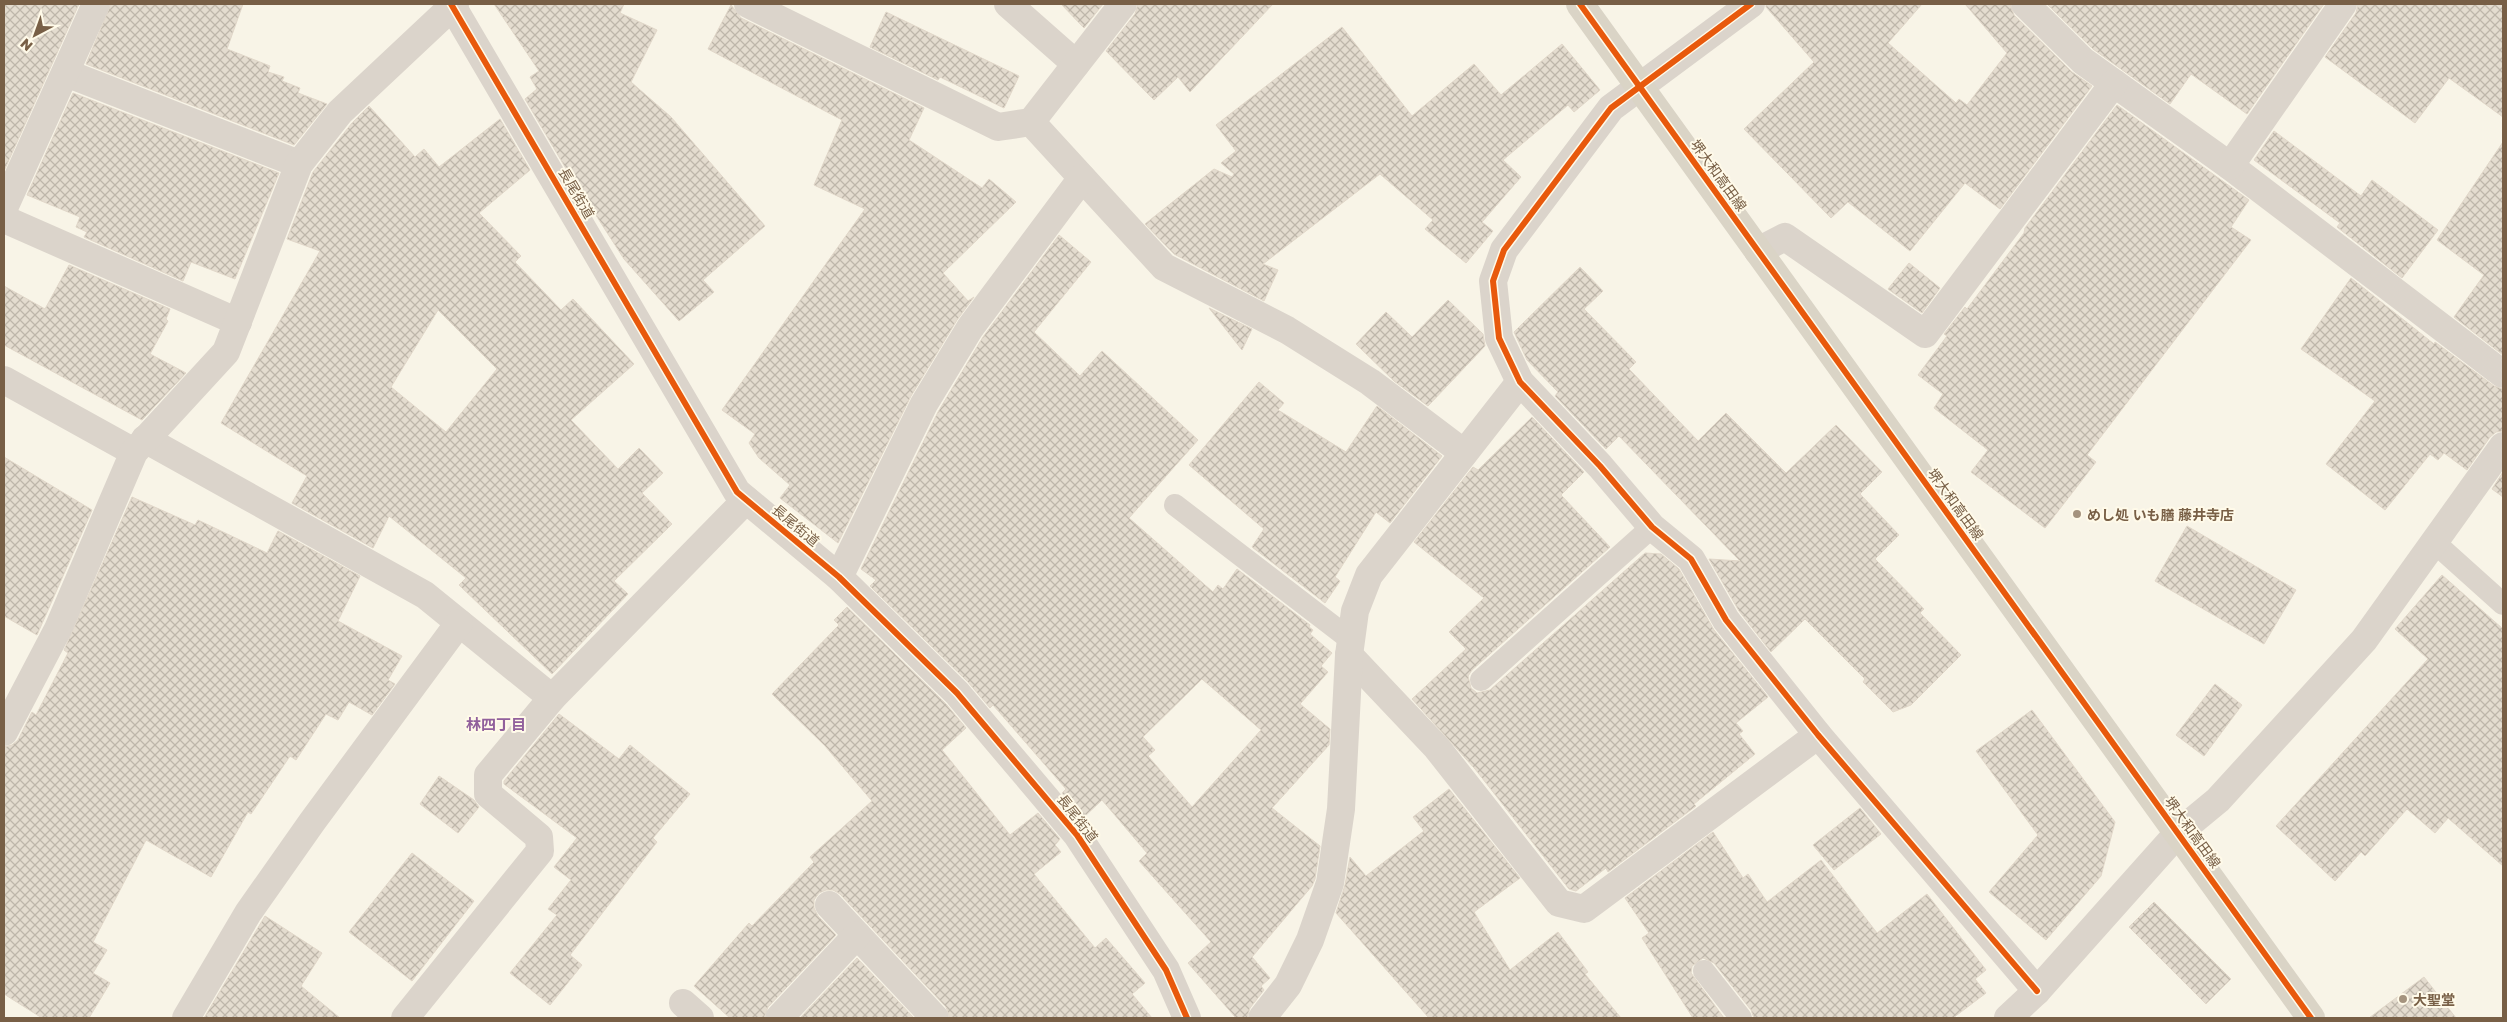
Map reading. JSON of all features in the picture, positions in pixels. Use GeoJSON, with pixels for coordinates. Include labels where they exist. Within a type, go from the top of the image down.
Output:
{"type":"FeatureCollection","features":[{"type":"Feature","properties":{"kind":"main road","name":"堺大和高田線"},"geometry":{"type":"LineString","coordinates":[[1580,4],[2311,1018]]}},
{"type":"Feature","properties":{"kind":"street"},"geometry":{"type":"LineString","coordinates":[[4,208],[96,4]]}},
{"type":"Feature","properties":{"kind":"street"},"geometry":{"type":"LineString","coordinates":[[4,732],[58,629],[139,446],[226,352],[299,164],[340,112],[453,4]]}},
{"type":"Feature","properties":{"kind":"street","name":"長尾街道"},"geometry":{"type":"LineString","coordinates":[[453,4],[736,492],[839,576],[957,693],[1077,835],[1166,970],[1187,1018]]}},
{"type":"Feature","properties":{"kind":"street"},"geometry":{"type":"LineString","coordinates":[[748,4],[998,127],[1031,122],[1123,4]]}},
{"type":"Feature","properties":{"kind":"street"},"geometry":{"type":"LineString","coordinates":[[1008,4],[1076,64]]}},
{"type":"Feature","properties":{"kind":"street"},"geometry":{"type":"LineString","coordinates":[[1751,4],[1611,108],[1504,250],[1492,281],[1499,338],[1520,382],[1600,466],[1652,526],[1691,559],[1726,620],[1818,736],[2036,991]]}},
{"type":"Feature","properties":{"kind":"street"},"geometry":{"type":"LineString","coordinates":[[2025,4],[2083,61],[2230,166],[2503,374]]}},
{"type":"Feature","properties":{"kind":"street"},"geometry":{"type":"LineString","coordinates":[[2230,166],[2343,4]]}},
{"type":"Feature","properties":{"kind":"street"},"geometry":{"type":"LineString","coordinates":[[66,73],[299,164]]}},
{"type":"Feature","properties":{"kind":"street"},"geometry":{"type":"LineString","coordinates":[[1758,251],[1785,237],[1925,334],[2114,83]]}},
{"type":"Feature","properties":{"kind":"street"},"geometry":{"type":"LineString","coordinates":[[1031,122],[1164,267],[1287,330],[1370,382],[1464,452]]}},
{"type":"Feature","properties":{"kind":"street"},"geometry":{"type":"LineString","coordinates":[[839,576],[924,404],[965,337],[1082,178]]}},
{"type":"Feature","properties":{"kind":"street"},"geometry":{"type":"LineString","coordinates":[[4,219],[238,322]]}},
{"type":"Feature","properties":{"kind":"street"},"geometry":{"type":"LineString","coordinates":[[4,380],[139,446],[425,595],[552,698]]}},
{"type":"Feature","properties":{"kind":"street"},"geometry":{"type":"LineString","coordinates":[[1262,1018],[1288,985],[1310,940],[1330,883],[1341,809],[1350,648],[1355,611],[1369,575],[1520,382]]}},
{"type":"Feature","properties":{"kind":"street"},"geometry":{"type":"LineString","coordinates":[[2008,1018],[2036,991],[2178,833],[2218,800],[2364,640],[2503,446]]}},
{"type":"Feature","properties":{"kind":"street"},"geometry":{"type":"LineString","coordinates":[[404,1018],[540,851],[540,837],[488,794],[488,775],[552,698],[746,500]]}},
{"type":"Feature","properties":{"kind":"street"},"geometry":{"type":"LineString","coordinates":[[186,1018],[248,913],[312,822],[459,623]]}},
{"type":"Feature","properties":{"kind":"street"},"geometry":{"type":"LineString","coordinates":[[1350,648],[1437,748],[1559,903],[1584,909],[1818,736]]}},
{"type":"Feature","properties":{"kind":"street"},"geometry":{"type":"LineString","coordinates":[[829,905],[935,1018]]}},
{"type":"Feature","properties":{"kind":"street"},"geometry":{"type":"LineString","coordinates":[[779,1018],[857,935]]}},
{"type":"Feature","properties":{"kind":"lane"},"geometry":{"type":"LineString","coordinates":[[1175,505],[1350,648]]}},
{"type":"Feature","properties":{"kind":"lane"},"geometry":{"type":"LineString","coordinates":[[1481,680],[1652,526]]}},
{"type":"Feature","properties":{"kind":"lane"},"geometry":{"type":"LineString","coordinates":[[2434,542],[2503,604]]}},
{"type":"Feature","properties":{"kind":"lane"},"geometry":{"type":"LineString","coordinates":[[1704,971],[1741,1018]]}},
{"type":"Feature","properties":{"kind":"building"},"geometry":{"type":"Polygon","coordinates":[[[4,4],[79,4],[4,171],[4,4]]]}},
{"type":"Feature","properties":{"kind":"building"},"geometry":{"type":"Polygon","coordinates":[[[111,4],[243,4],[227,49],[270,66],[268,72],[284,77],[282,81],[300,88],[298,93],[327,104],[294,145],[86,64],[111,4]]]}},
{"type":"Feature","properties":{"kind":"building"},"geometry":{"type":"Polygon","coordinates":[[[494,4],[624,4],[620,13],[657,30],[631,82],[671,117],[765,226],[703,280],[714,292],[679,321],[624,259],[565,167],[525,99],[537,89],[530,77],[539,71],[494,4]]]}},
{"type":"Feature","properties":{"kind":"building"},"geometry":{"type":"Polygon","coordinates":[[[1061,4],[1103,4],[1084,28],[1061,4]]]}},
{"type":"Feature","properties":{"kind":"building"},"geometry":{"type":"Polygon","coordinates":[[[1138,4],[1273,4],[1190,92],[1178,77],[1154,100],[1106,51],[1135,14],[1138,4]]]}},
{"type":"Feature","properties":{"kind":"building"},"geometry":{"type":"Polygon","coordinates":[[[1766,4],[1922,4],[1888,43],[1956,103],[1959,99],[1967,105],[2007,53],[1965,4],[2010,4],[2014,15],[2072,72],[2092,86],[2000,209],[1965,183],[1910,251],[1848,202],[1831,218],[1744,129],[1814,62],[1766,7],[1766,4]]]}},
{"type":"Feature","properties":{"kind":"building"},"geometry":{"type":"Polygon","coordinates":[[[2047,4],[2324,4],[2247,114],[2191,74],[2170,104],[2093,49],[2047,4]]]}},
{"type":"Feature","properties":{"kind":"building"},"geometry":{"type":"Polygon","coordinates":[[[2358,4],[2503,4],[2503,117],[2449,78],[2415,123],[2325,57],[2356,13],[2358,4]]]}},
{"type":"Feature","properties":{"kind":"building"},"geometry":{"type":"Polygon","coordinates":[[[731,5],[741,18],[924,108],[909,140],[982,188],[989,179],[1016,202],[943,273],[968,301],[974,297],[957,320],[911,396],[838,543],[780,498],[790,485],[759,458],[749,443],[755,434],[722,410],[865,209],[814,185],[842,120],[708,49],[731,5]]]}},
{"type":"Feature","properties":{"kind":"building"},"geometry":{"type":"Polygon","coordinates":[[[886,12],[1019,76],[1004,108],[940,77],[938,80],[870,47],[886,12]]]}},
{"type":"Feature","properties":{"kind":"building"},"geometry":{"type":"Polygon","coordinates":[[[1342,27],[1412,116],[1474,64],[1501,95],[1562,44],[1600,90],[1574,112],[1568,105],[1503,160],[1521,177],[1482,222],[1493,231],[1466,263],[1425,229],[1433,220],[1380,174],[1263,264],[1278,270],[1264,301],[1174,254],[1145,224],[1214,169],[1232,177],[1234,174],[1221,163],[1236,151],[1216,125],[1342,27]]]}},
{"type":"Feature","properties":{"kind":"building"},"geometry":{"type":"Polygon","coordinates":[[[73,93],[279,173],[235,279],[191,262],[183,281],[84,237],[87,232],[76,227],[80,217],[27,195],[73,93]]]}},
{"type":"Feature","properties":{"kind":"building"},"geometry":{"type":"Polygon","coordinates":[[[2117,105],[2249,200],[2231,227],[2251,240],[2087,455],[2096,462],[2045,528],[1971,472],[1988,450],[1934,408],[1943,394],[1918,375],[1947,336],[1944,334],[1965,307],[1967,309],[2117,105]]]}},
{"type":"Feature","properties":{"kind":"building"},"geometry":{"type":"Polygon","coordinates":[[[369,106],[415,157],[424,149],[439,167],[500,119],[530,170],[479,213],[521,256],[515,262],[561,310],[573,299],[634,364],[571,420],[618,469],[639,448],[663,473],[642,493],[672,524],[614,581],[628,594],[552,674],[459,585],[466,578],[389,516],[373,548],[292,503],[307,476],[221,423],[320,251],[287,239],[313,172],[352,123],[369,106]],[[438,310],[391,387],[446,432],[497,369],[438,310]]]}},
{"type":"Feature","properties":{"kind":"building"},"geometry":{"type":"Polygon","coordinates":[[[2274,131],[2361,196],[2372,180],[2438,230],[2402,278],[2337,227],[2340,223],[2254,160],[2274,131]]]}},
{"type":"Feature","properties":{"kind":"building"},"geometry":{"type":"Polygon","coordinates":[[[2503,142],[2503,355],[2454,317],[2484,275],[2437,240],[2503,142]]]}},
{"type":"Feature","properties":{"kind":"building"},"geometry":{"type":"Polygon","coordinates":[[[1059,235],[1091,262],[1034,332],[1080,376],[1102,351],[1198,440],[1129,518],[1213,592],[1218,585],[1223,589],[1237,569],[1310,625],[1309,627],[1313,630],[1310,634],[1332,653],[1321,666],[1328,672],[1300,704],[1330,729],[1329,745],[1272,808],[1320,846],[1315,879],[1312,886],[1252,957],[1270,978],[1261,986],[1264,990],[1250,1008],[1247,1018],[1236,1018],[1188,963],[1211,942],[1139,861],[1147,853],[1102,800],[1083,818],[1062,793],[1066,789],[993,705],[990,708],[968,682],[870,586],[876,580],[861,569],[938,412],[983,337],[1059,235]],[[1202,679],[1143,737],[1155,750],[1148,756],[1192,807],[1261,730],[1202,679]]]}},
{"type":"Feature","properties":{"kind":"building"},"geometry":{"type":"Polygon","coordinates":[[[1909,263],[1940,288],[1922,313],[1888,289],[1909,263]]]}},
{"type":"Feature","properties":{"kind":"building"},"geometry":{"type":"Polygon","coordinates":[[[69,265],[170,309],[166,319],[168,321],[150,354],[186,373],[142,420],[4,345],[4,286],[45,309],[69,265]]]}},
{"type":"Feature","properties":{"kind":"building"},"geometry":{"type":"Polygon","coordinates":[[[1580,267],[1603,291],[1584,309],[1636,362],[1629,369],[1698,441],[1726,413],[1786,473],[1836,425],[1882,472],[1860,494],[1899,535],[1875,559],[1924,609],[1920,613],[1961,655],[1911,705],[1893,712],[1863,682],[1865,679],[1805,619],[1771,652],[1739,611],[1709,559],[1740,561],[1619,436],[1606,449],[1555,396],[1558,392],[1527,360],[1514,332],[1580,267]]]}},
{"type":"Feature","properties":{"kind":"building"},"geometry":{"type":"Polygon","coordinates":[[[2351,278],[2434,344],[2435,342],[2494,386],[2503,389],[2503,431],[2496,432],[2490,437],[2467,470],[2444,453],[2438,460],[2430,454],[2385,510],[2326,464],[2375,401],[2301,349],[2351,278]]]}},
{"type":"Feature","properties":{"kind":"building"},"geometry":{"type":"Polygon","coordinates":[[[1448,300],[1483,334],[1485,346],[1428,406],[1394,381],[1356,344],[1386,312],[1412,337],[1448,300]]]}},
{"type":"Feature","properties":{"kind":"building"},"geometry":{"type":"Polygon","coordinates":[[[1209,308],[1252,329],[1242,350],[1209,308]]]}},
{"type":"Feature","properties":{"kind":"building"},"geometry":{"type":"Polygon","coordinates":[[[1259,382],[1284,403],[1278,410],[1346,452],[1377,406],[1442,456],[1390,523],[1376,512],[1335,577],[1340,581],[1325,603],[1252,547],[1264,529],[1189,465],[1259,382]]]}},
{"type":"Feature","properties":{"kind":"building"},"geometry":{"type":"Polygon","coordinates":[[[1532,417],[1584,472],[1561,495],[1610,547],[1472,670],[1468,676],[1471,688],[1477,693],[1490,690],[1645,553],[1661,554],[1679,569],[1714,630],[1768,697],[1736,723],[1743,731],[1739,734],[1755,754],[1694,804],[1696,806],[1608,872],[1606,868],[1576,891],[1569,889],[1475,769],[1412,699],[1466,649],[1449,632],[1484,598],[1414,542],[1473,467],[1478,470],[1532,417]]]}},
{"type":"Feature","properties":{"kind":"building"},"geometry":{"type":"Polygon","coordinates":[[[4,457],[92,510],[37,635],[4,616],[4,457]]]}},
{"type":"Feature","properties":{"kind":"building"},"geometry":{"type":"Polygon","coordinates":[[[2503,472],[2503,497],[2492,489],[2503,472]]]}},
{"type":"Feature","properties":{"kind":"building"},"geometry":{"type":"Polygon","coordinates":[[[132,497],[195,525],[198,520],[267,553],[278,531],[360,576],[338,621],[402,656],[388,680],[395,684],[372,715],[349,702],[338,720],[326,714],[296,760],[290,756],[251,814],[248,812],[211,877],[146,840],[93,942],[107,950],[93,973],[110,983],[89,1018],[42,1018],[4,994],[4,747],[12,745],[18,740],[32,712],[36,715],[68,653],[64,650],[132,497]]]}},
{"type":"Feature","properties":{"kind":"building"},"geometry":{"type":"Polygon","coordinates":[[[2187,526],[2296,590],[2264,644],[2155,581],[2187,526]]]}},
{"type":"Feature","properties":{"kind":"building"},"geometry":{"type":"Polygon","coordinates":[[[2442,575],[2503,629],[2503,866],[2448,818],[2435,833],[2407,809],[2365,856],[2361,852],[2335,881],[2276,826],[2428,659],[2395,629],[2442,575]]]}},
{"type":"Feature","properties":{"kind":"building"},"geometry":{"type":"Polygon","coordinates":[[[847,607],[946,704],[966,728],[942,750],[1010,835],[1038,813],[1060,839],[1055,845],[1061,852],[1034,874],[1095,948],[1106,938],[1145,983],[1132,994],[1152,1018],[950,1018],[946,1007],[840,894],[833,890],[819,893],[814,900],[814,908],[818,916],[836,935],[768,1007],[764,1018],[730,1018],[694,986],[749,923],[752,926],[814,862],[810,857],[872,801],[825,746],[772,694],[839,625],[834,620],[847,607]]]}},
{"type":"Feature","properties":{"kind":"building"},"geometry":{"type":"Polygon","coordinates":[[[2215,684],[2242,705],[2204,756],[2176,735],[2215,684]]]}},
{"type":"Feature","properties":{"kind":"building"},"geometry":{"type":"Polygon","coordinates":[[[2032,710],[2115,822],[2101,876],[2046,940],[1989,892],[2038,835],[1976,751],[2032,710]]]}},
{"type":"Feature","properties":{"kind":"building"},"geometry":{"type":"Polygon","coordinates":[[[559,714],[619,759],[630,745],[690,794],[653,838],[657,842],[570,955],[582,965],[550,1005],[510,973],[557,915],[548,909],[571,880],[554,867],[577,838],[504,784],[504,781],[559,714]]]}},
{"type":"Feature","properties":{"kind":"building"},"geometry":{"type":"Polygon","coordinates":[[[439,776],[474,800],[479,807],[458,833],[420,804],[439,776]]]}},
{"type":"Feature","properties":{"kind":"building"},"geometry":{"type":"Polygon","coordinates":[[[1449,789],[1520,878],[1474,912],[1510,970],[1558,932],[1588,972],[1585,974],[1621,1018],[1429,1018],[1336,913],[1345,885],[1350,857],[1366,876],[1424,831],[1413,817],[1449,789]]]}},
{"type":"Feature","properties":{"kind":"building"},"geometry":{"type":"Polygon","coordinates":[[[1860,808],[1881,834],[1834,870],[1813,845],[1860,808]]]}},
{"type":"Feature","properties":{"kind":"building"},"geometry":{"type":"Polygon","coordinates":[[[1713,832],[1743,878],[1748,874],[1767,902],[1821,860],[1877,933],[1927,894],[1986,970],[1975,979],[1986,993],[1953,1018],[1754,1018],[1751,1010],[1714,963],[1703,958],[1692,966],[1691,973],[1724,1018],[1693,1018],[1642,938],[1649,933],[1625,898],[1713,832]]]}},
{"type":"Feature","properties":{"kind":"building"},"geometry":{"type":"Polygon","coordinates":[[[412,853],[474,901],[412,981],[349,932],[412,853]]]}},
{"type":"Feature","properties":{"kind":"building"},"geometry":{"type":"Polygon","coordinates":[[[2154,902],[2231,979],[2206,1004],[2129,927],[2154,902]]]}},
{"type":"Feature","properties":{"kind":"building"},"geometry":{"type":"Polygon","coordinates":[[[265,916],[322,953],[301,986],[340,1018],[204,1018],[265,916]]]}},
{"type":"Feature","properties":{"kind":"building"},"geometry":{"type":"Polygon","coordinates":[[[857,958],[914,1018],[800,1018],[857,958]]]}},
{"type":"Feature","properties":{"kind":"building"},"geometry":{"type":"Polygon","coordinates":[[[2424,977],[2456,1018],[2369,1018],[2424,977]]]}},
{"type":"Feature","properties":{"kind":"cycle path"},"geometry":{"type":"LineString","coordinates":[[451,4],[737,492],[839,577],[957,693],[1077,835],[1166,970],[1187,1018]]}},
{"type":"Feature","properties":{"kind":"cycle path"},"geometry":{"type":"LineString","coordinates":[[1580,4],[2311,1018]]}},
{"type":"Feature","properties":{"kind":"cycle path"},"geometry":{"type":"LineString","coordinates":[[1751,4],[1611,108],[1504,250],[1493,281],[1499,338],[1520,382],[1600,466],[1652,527],[1691,559],[1726,620],[1818,735],[2037,991]]}},
{"type":"Feature","properties":{"kind":"place","name":"めし処 いも膳 藤井寺店"},"geometry":{"type":"Point","coordinates":[2077,514]}},
{"type":"Feature","properties":{"kind":"place","name":"大聖堂"},"geometry":{"type":"Point","coordinates":[2403,999]}},
{"type":"Feature","properties":{"kind":"district","name":"林四丁目"},"geometry":{"type":"Point","coordinates":[496,724]}}]}
